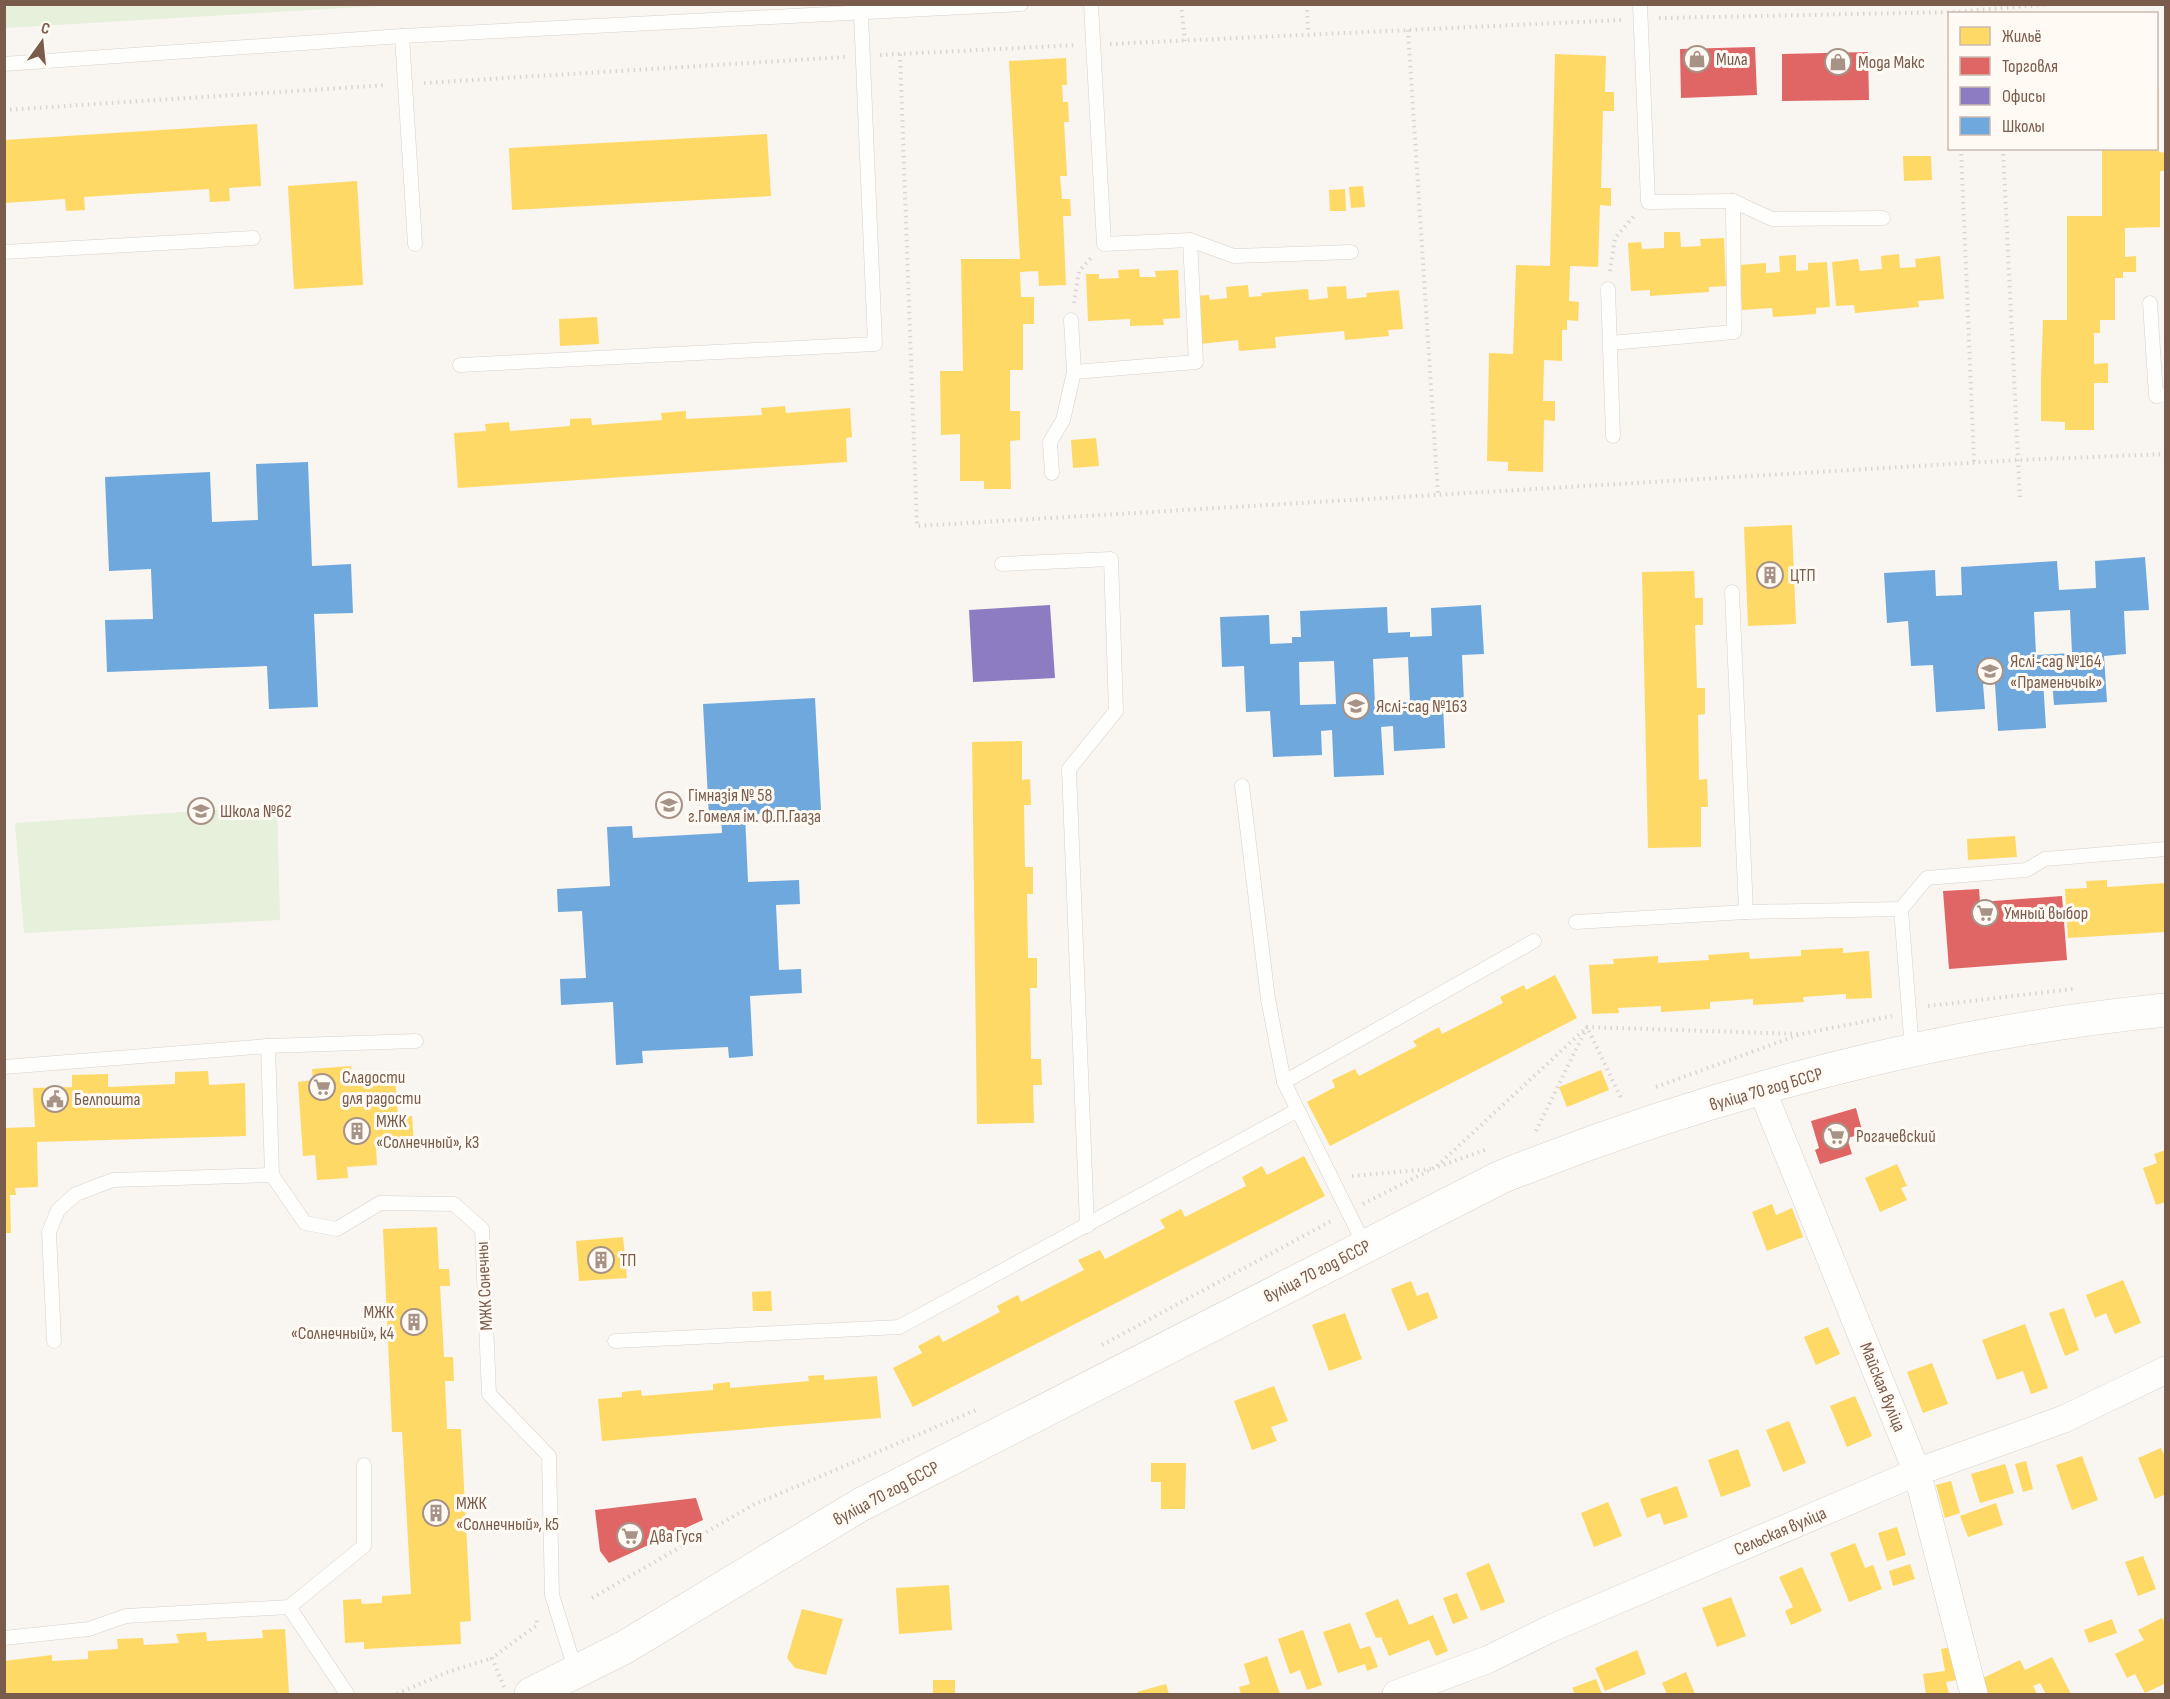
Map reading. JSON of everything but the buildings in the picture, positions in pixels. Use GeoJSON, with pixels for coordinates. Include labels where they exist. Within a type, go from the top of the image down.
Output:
{"type":"FeatureCollection","features":[{"type":"Feature","properties":{"kind":"street","name":"вуліца 70 год БССР"},"geometry":{"type":"LineString","coordinates":[[531,1695],[625,1647],[860,1505],[1501,1177],[1593,1141],[1762,1090],[1912,1050],[2096,1016],[2166,1010]]}},
{"type":"Feature","properties":{"kind":"street","name":"Майская вуліца"},"geometry":{"type":"LineString","coordinates":[[1762,1090],[1917,1472],[1974,1695]]}},
{"type":"Feature","properties":{"kind":"street","name":"Сельская вуліца"},"geometry":{"type":"LineString","coordinates":[[1396,1695],[1489,1659],[1552,1628],[1917,1472],[2064,1419],[2166,1370]]}},
{"type":"Feature","properties":{"kind":"lane"},"geometry":{"type":"LineString","coordinates":[[4,64],[402,36],[1021,4]]}},
{"type":"Feature","properties":{"kind":"lane"},"geometry":{"type":"LineString","coordinates":[[1091,4],[1095,44],[1104,244],[1190,240],[1234,256],[1351,252]]}},
{"type":"Feature","properties":{"kind":"lane"},"geometry":{"type":"LineString","coordinates":[[1641,12],[1648,202],[1733,201],[1772,219],[1883,218]]}},
{"type":"Feature","properties":{"kind":"lane"},"geometry":{"type":"LineString","coordinates":[[460,365],[875,344],[861,14]]}},
{"type":"Feature","properties":{"kind":"lane"},"geometry":{"type":"LineString","coordinates":[[402,36],[407,84],[415,244]]}},
{"type":"Feature","properties":{"kind":"lane"},"geometry":{"type":"LineString","coordinates":[[1611,343],[1734,332],[1733,201]]}},
{"type":"Feature","properties":{"kind":"lane"},"geometry":{"type":"LineString","coordinates":[[4,252],[253,238]]}},
{"type":"Feature","properties":{"kind":"lane"},"geometry":{"type":"LineString","coordinates":[[1074,372],[1196,362],[1190,240]]}},
{"type":"Feature","properties":{"kind":"lane"},"geometry":{"type":"LineString","coordinates":[[1608,289],[1613,436]]}},
{"type":"Feature","properties":{"kind":"lane"},"geometry":{"type":"LineString","coordinates":[[2150,303],[2156,396],[2166,395]]}},
{"type":"Feature","properties":{"kind":"lane"},"geometry":{"type":"LineString","coordinates":[[1052,473],[1050,442],[1063,420],[1074,372],[1071,320]]}},
{"type":"Feature","properties":{"kind":"lane"},"geometry":{"type":"LineString","coordinates":[[1002,564],[1111,559],[1116,711],[1069,769],[1088,1226]]}},
{"type":"Feature","properties":{"kind":"lane"},"geometry":{"type":"LineString","coordinates":[[1732,592],[1746,912]]}},
{"type":"Feature","properties":{"kind":"lane"},"geometry":{"type":"LineString","coordinates":[[1242,786],[1268,999],[1284,1082],[1296,1111],[1365,1246]]}},
{"type":"Feature","properties":{"kind":"lane"},"geometry":{"type":"LineString","coordinates":[[1912,1050],[1907,1012],[1901,909],[1927,878],[2026,870],[2045,859],[2166,849]]}},
{"type":"Feature","properties":{"kind":"lane"},"geometry":{"type":"LineString","coordinates":[[1576,922],[1746,912],[1901,909]]}},
{"type":"Feature","properties":{"kind":"lane"},"geometry":{"type":"LineString","coordinates":[[1284,1082],[1534,941]]}},
{"type":"Feature","properties":{"kind":"lane"},"geometry":{"type":"LineString","coordinates":[[4,1067],[268,1046],[416,1041]]}},
{"type":"Feature","properties":{"kind":"lane"},"geometry":{"type":"LineString","coordinates":[[54,1341],[49,1232],[58,1210],[76,1194],[113,1180],[272,1175],[268,1046]]}},
{"type":"Feature","properties":{"kind":"lane"},"geometry":{"type":"LineString","coordinates":[[615,1341],[899,1327],[1296,1111]]}},
{"type":"Feature","properties":{"kind":"lane","name":"МЖК Сонечны"},"geometry":{"type":"LineString","coordinates":[[272,1175],[305,1223],[337,1229],[380,1203],[454,1204],[482,1229],[489,1394],[549,1456],[552,1595],[576,1672]]}},
{"type":"Feature","properties":{"kind":"lane"},"geometry":{"type":"LineString","coordinates":[[4,1638],[88,1629],[126,1616],[289,1607],[364,1546],[364,1465]]}},
{"type":"Feature","properties":{"kind":"lane"},"geometry":{"type":"LineString","coordinates":[[289,1607],[347,1695]]}},
{"type":"Feature","properties":{"kind":"path"},"geometry":{"type":"LineString","coordinates":[[1181,4],[1185,40]]}},
{"type":"Feature","properties":{"kind":"path"},"geometry":{"type":"LineString","coordinates":[[1307,4],[1308,34]]}},
{"type":"Feature","properties":{"kind":"path"},"geometry":{"type":"LineString","coordinates":[[1976,12],[2052,4]]}},
{"type":"Feature","properties":{"kind":"path"},"geometry":{"type":"LineString","coordinates":[[4,110],[864,56],[1408,30],[1641,12],[1948,13]]}},
{"type":"Feature","properties":{"kind":"path"},"geometry":{"type":"LineString","coordinates":[[1408,30],[1438,495]]}},
{"type":"Feature","properties":{"kind":"path"},"geometry":{"type":"LineString","coordinates":[[900,54],[917,526],[2018,460],[2166,454]]}},
{"type":"Feature","properties":{"kind":"path"},"geometry":{"type":"LineString","coordinates":[[1960,150],[1974,463]]}},
{"type":"Feature","properties":{"kind":"path"},"geometry":{"type":"LineString","coordinates":[[2003,150],[2020,500]]}},
{"type":"Feature","properties":{"kind":"path"},"geometry":{"type":"LineString","coordinates":[[1608,289],[1615,238],[1648,202]]}},
{"type":"Feature","properties":{"kind":"path"},"geometry":{"type":"LineString","coordinates":[[1071,320],[1079,271],[1104,244]]}},
{"type":"Feature","properties":{"kind":"path"},"geometry":{"type":"LineString","coordinates":[[1644,1091],[1801,1034],[1936,1004],[2085,988]]}},
{"type":"Feature","properties":{"kind":"path"},"geometry":{"type":"LineString","coordinates":[[1330,1178],[1434,1168],[1587,1027],[1801,1034]]}},
{"type":"Feature","properties":{"kind":"path"},"geometry":{"type":"LineString","coordinates":[[1587,1027],[1622,1100],[1633,1096]]}},
{"type":"Feature","properties":{"kind":"path"},"geometry":{"type":"LineString","coordinates":[[1525,1136],[1536,1131],[1587,1027]]}},
{"type":"Feature","properties":{"kind":"path"},"geometry":{"type":"LineString","coordinates":[[1095,1349],[1347,1212],[1434,1168],[1491,1148]]}},
{"type":"Feature","properties":{"kind":"path"},"geometry":{"type":"LineString","coordinates":[[592,1598],[753,1505],[979,1409]]}},
{"type":"Feature","properties":{"kind":"path"},"geometry":{"type":"LineString","coordinates":[[397,1695],[445,1673],[492,1658],[537,1624],[537,1613]]}},
{"type":"Feature","properties":{"kind":"path"},"geometry":{"type":"LineString","coordinates":[[492,1658],[507,1695]]}},
{"type":"Feature","properties":{"kind":"path"},"geometry":{"type":"LineString","coordinates":[[410,1689],[412,1695]]}},
{"type":"Feature","properties":{"kind":"green space"},"geometry":{"type":"Polygon","coordinates":[[[5,4],[395,4],[395,5],[5,28],[5,4]]]}},
{"type":"Feature","properties":{"kind":"green space"},"geometry":{"type":"Polygon","coordinates":[[[277,806],[280,920],[24,933],[15,823],[277,806]]]}},
{"type":"Feature","properties":{"kind":"place","name":"Мила"},"geometry":{"type":"Point","coordinates":[1697,59]}},
{"type":"Feature","properties":{"kind":"place","name":"Мода Макс"},"geometry":{"type":"Point","coordinates":[1838,62]}},
{"type":"Feature","properties":{"kind":"place","name":"ЦТП"},"geometry":{"type":"Point","coordinates":[1770,575]}},
{"type":"Feature","properties":{"kind":"place","name":"Яслі-сад №164 «Праменьчык»"},"geometry":{"type":"Point","coordinates":[1990,671]}},
{"type":"Feature","properties":{"kind":"place","name":"Яслі-сад №163"},"geometry":{"type":"Point","coordinates":[1356,706]}},
{"type":"Feature","properties":{"kind":"place","name":"Гімназія № 58 г.Гомеля ім. Ф.П.Гааза"},"geometry":{"type":"Point","coordinates":[669,805]}},
{"type":"Feature","properties":{"kind":"place","name":"Школа №62"},"geometry":{"type":"Point","coordinates":[201,811]}},
{"type":"Feature","properties":{"kind":"place","name":"Умный выбор"},"geometry":{"type":"Point","coordinates":[1985,913]}},
{"type":"Feature","properties":{"kind":"place","name":"Сладости для радости"},"geometry":{"type":"Point","coordinates":[322,1087]}},
{"type":"Feature","properties":{"kind":"place","name":"Белпошта"},"geometry":{"type":"Point","coordinates":[55,1099]}},
{"type":"Feature","properties":{"kind":"place","name":"МЖК «Солнечный», к3"},"geometry":{"type":"Point","coordinates":[357,1131]}},
{"type":"Feature","properties":{"kind":"place","name":"Рогачевский"},"geometry":{"type":"Point","coordinates":[1836,1136]}},
{"type":"Feature","properties":{"kind":"place","name":"ТП"},"geometry":{"type":"Point","coordinates":[601,1260]}},
{"type":"Feature","properties":{"kind":"place","name":"МЖК «Солнечный», к4"},"geometry":{"type":"Point","coordinates":[414,1322]}},
{"type":"Feature","properties":{"kind":"place","name":"МЖК «Солнечный», к5"},"geometry":{"type":"Point","coordinates":[436,1513]}},
{"type":"Feature","properties":{"kind":"place","name":"Два Гуся"},"geometry":{"type":"Point","coordinates":[630,1536]}}]}
